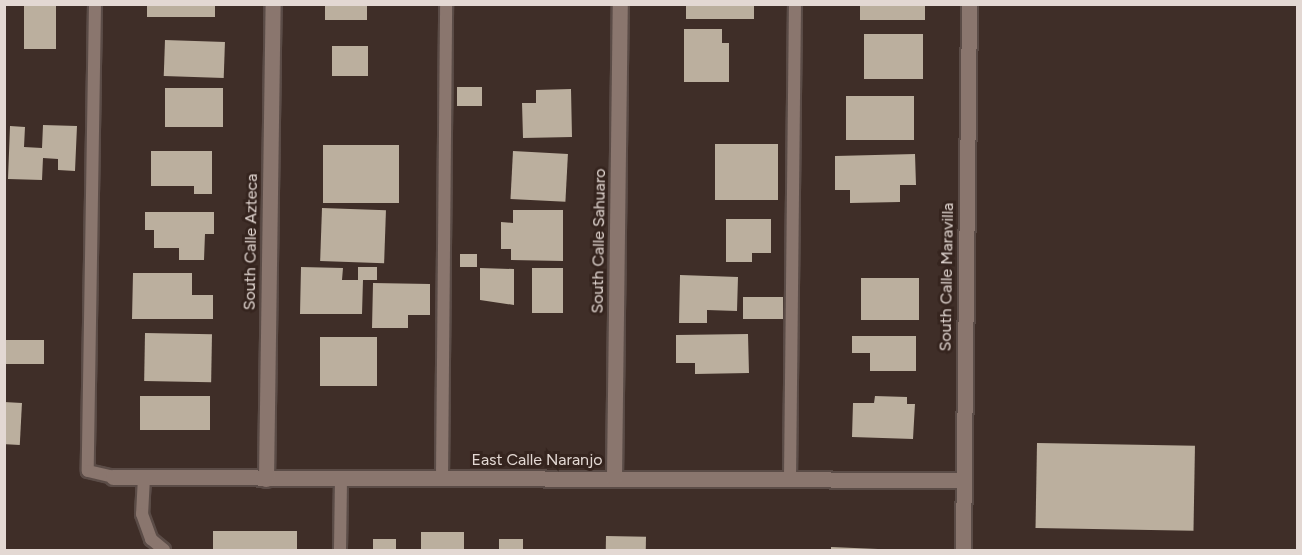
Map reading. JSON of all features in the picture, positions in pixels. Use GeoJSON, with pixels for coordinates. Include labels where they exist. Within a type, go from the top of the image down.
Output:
{"type":"FeatureCollection","features":[{"type":"Feature","properties":{"kind":"street","name":"South Calle Azteca"},"geometry":{"type":"LineString","coordinates":[[266,479],[273,4]]}},
{"type":"Feature","properties":{"kind":"street","name":"South Calle Sahuaro"},"geometry":{"type":"LineString","coordinates":[[614,477],[620,4]]}},
{"type":"Feature","properties":{"kind":"street","name":"South Calle Maravilla"},"geometry":{"type":"LineString","coordinates":[[963,550],[969,4]]}},
{"type":"Feature","properties":{"kind":"street","name":"East Calle Naranjo"},"geometry":{"type":"LineString","coordinates":[[113,477],[962,480]]}},
{"type":"Feature","properties":{"kind":"lane"},"geometry":{"type":"LineString","coordinates":[[95,4],[88,471],[113,477]]}},
{"type":"Feature","properties":{"kind":"lane"},"geometry":{"type":"LineString","coordinates":[[442,478],[446,4]]}},
{"type":"Feature","properties":{"kind":"lane"},"geometry":{"type":"LineString","coordinates":[[790,479],[795,4]]}},
{"type":"Feature","properties":{"kind":"lane"},"geometry":{"type":"LineString","coordinates":[[144,477],[142,514],[151,539],[164,550]]}},
{"type":"Feature","properties":{"kind":"lane"},"geometry":{"type":"LineString","coordinates":[[340,550],[341,479]]}},
{"type":"Feature","properties":{"kind":"building"},"geometry":{"type":"Polygon","coordinates":[[[24,4],[56,4],[56,49],[24,49],[24,4]]]}},
{"type":"Feature","properties":{"kind":"building"},"geometry":{"type":"Polygon","coordinates":[[[147,4],[215,4],[215,17],[147,17],[147,4]]]}},
{"type":"Feature","properties":{"kind":"building"},"geometry":{"type":"Polygon","coordinates":[[[325,4],[367,4],[367,20],[325,20],[325,4]]]}},
{"type":"Feature","properties":{"kind":"building"},"geometry":{"type":"Polygon","coordinates":[[[686,4],[754,4],[754,19],[686,19],[686,4]]]}},
{"type":"Feature","properties":{"kind":"building"},"geometry":{"type":"Polygon","coordinates":[[[860,4],[925,4],[925,20],[860,20],[860,4]]]}},
{"type":"Feature","properties":{"kind":"building"},"geometry":{"type":"Polygon","coordinates":[[[684,29],[722,29],[722,43],[729,43],[729,82],[684,82],[684,29]]]}},
{"type":"Feature","properties":{"kind":"building"},"geometry":{"type":"Polygon","coordinates":[[[864,34],[923,34],[923,79],[864,79],[864,34]]]}},
{"type":"Feature","properties":{"kind":"building"},"geometry":{"type":"Polygon","coordinates":[[[165,40],[225,42],[224,78],[164,76],[165,40]]]}},
{"type":"Feature","properties":{"kind":"building"},"geometry":{"type":"Polygon","coordinates":[[[332,46],[368,46],[368,76],[332,76],[332,46]]]}},
{"type":"Feature","properties":{"kind":"building"},"geometry":{"type":"Polygon","coordinates":[[[457,87],[482,87],[482,106],[457,106],[457,87]]]}},
{"type":"Feature","properties":{"kind":"building"},"geometry":{"type":"Polygon","coordinates":[[[165,88],[223,88],[223,127],[165,127],[165,88]]]}},
{"type":"Feature","properties":{"kind":"building"},"geometry":{"type":"Polygon","coordinates":[[[571,89],[572,137],[523,138],[522,103],[536,103],[536,90],[571,89]]]}},
{"type":"Feature","properties":{"kind":"building"},"geometry":{"type":"Polygon","coordinates":[[[846,96],[914,96],[914,140],[846,140],[846,96]]]}},
{"type":"Feature","properties":{"kind":"building"},"geometry":{"type":"Polygon","coordinates":[[[43,125],[77,126],[75,171],[58,170],[58,159],[43,158],[42,180],[8,179],[10,126],[25,127],[24,147],[42,148],[43,125]]]}},
{"type":"Feature","properties":{"kind":"building"},"geometry":{"type":"Polygon","coordinates":[[[715,144],[778,144],[778,200],[715,200],[715,144]]]}},
{"type":"Feature","properties":{"kind":"building"},"geometry":{"type":"Polygon","coordinates":[[[323,145],[399,145],[399,203],[323,203],[323,145]]]}},
{"type":"Feature","properties":{"kind":"building"},"geometry":{"type":"Polygon","coordinates":[[[151,151],[212,151],[212,194],[194,194],[194,186],[151,186],[151,151]]]}},
{"type":"Feature","properties":{"kind":"building"},"geometry":{"type":"Polygon","coordinates":[[[513,151],[568,154],[565,202],[510,199],[513,151]]]}},
{"type":"Feature","properties":{"kind":"building"},"geometry":{"type":"Polygon","coordinates":[[[915,154],[916,185],[900,185],[900,202],[850,203],[850,190],[835,190],[835,156],[915,154]]]}},
{"type":"Feature","properties":{"kind":"building"},"geometry":{"type":"Polygon","coordinates":[[[322,208],[386,210],[384,263],[320,261],[322,208]]]}},
{"type":"Feature","properties":{"kind":"building"},"geometry":{"type":"Polygon","coordinates":[[[513,210],[563,210],[563,261],[511,260],[511,249],[501,249],[501,222],[513,223],[513,210]]]}},
{"type":"Feature","properties":{"kind":"building"},"geometry":{"type":"Polygon","coordinates":[[[145,212],[214,212],[214,234],[205,234],[204,260],[179,260],[179,248],[154,248],[154,230],[145,230],[145,212]]]}},
{"type":"Feature","properties":{"kind":"building"},"geometry":{"type":"Polygon","coordinates":[[[726,219],[771,219],[771,253],[752,253],[752,262],[726,262],[726,219]]]}},
{"type":"Feature","properties":{"kind":"building"},"geometry":{"type":"Polygon","coordinates":[[[460,254],[477,254],[477,267],[460,267],[460,254]]]}},
{"type":"Feature","properties":{"kind":"building"},"geometry":{"type":"Polygon","coordinates":[[[301,267],[343,268],[342,280],[358,280],[358,267],[377,267],[377,280],[363,280],[362,314],[300,314],[301,267]]]}},
{"type":"Feature","properties":{"kind":"building"},"geometry":{"type":"Polygon","coordinates":[[[480,268],[514,269],[514,305],[480,300],[480,268]]]}},
{"type":"Feature","properties":{"kind":"building"},"geometry":{"type":"Polygon","coordinates":[[[532,268],[563,268],[563,313],[532,313],[532,268]]]}},
{"type":"Feature","properties":{"kind":"building"},"geometry":{"type":"Polygon","coordinates":[[[133,273],[192,273],[192,295],[213,295],[213,319],[132,319],[133,273]]]}},
{"type":"Feature","properties":{"kind":"building"},"geometry":{"type":"Polygon","coordinates":[[[680,275],[738,277],[737,311],[707,310],[707,323],[679,323],[680,275]]]}},
{"type":"Feature","properties":{"kind":"building"},"geometry":{"type":"Polygon","coordinates":[[[861,278],[919,278],[919,320],[861,320],[861,278]]]}},
{"type":"Feature","properties":{"kind":"building"},"geometry":{"type":"Polygon","coordinates":[[[373,283],[430,284],[430,315],[408,315],[408,328],[372,328],[373,283]]]}},
{"type":"Feature","properties":{"kind":"building"},"geometry":{"type":"Polygon","coordinates":[[[743,297],[783,297],[783,319],[743,319],[743,297]]]}},
{"type":"Feature","properties":{"kind":"building"},"geometry":{"type":"Polygon","coordinates":[[[145,333],[212,334],[211,382],[144,381],[145,333]]]}},
{"type":"Feature","properties":{"kind":"building"},"geometry":{"type":"Polygon","coordinates":[[[748,334],[749,373],[695,374],[695,363],[676,363],[676,335],[748,334]]]}},
{"type":"Feature","properties":{"kind":"building"},"geometry":{"type":"Polygon","coordinates":[[[852,336],[916,336],[916,371],[870,371],[870,353],[852,353],[852,336]]]}},
{"type":"Feature","properties":{"kind":"building"},"geometry":{"type":"Polygon","coordinates":[[[320,337],[377,337],[377,386],[320,386],[320,337]]]}},
{"type":"Feature","properties":{"kind":"building"},"geometry":{"type":"Polygon","coordinates":[[[4,340],[44,340],[44,364],[4,364],[4,340]]]}},
{"type":"Feature","properties":{"kind":"building"},"geometry":{"type":"Polygon","coordinates":[[[140,396],[210,396],[210,430],[140,430],[140,396]]]}},
{"type":"Feature","properties":{"kind":"building"},"geometry":{"type":"Polygon","coordinates":[[[875,396],[907,397],[907,404],[915,404],[913,439],[852,437],[853,403],[874,403],[875,396]]]}},
{"type":"Feature","properties":{"kind":"building"},"geometry":{"type":"Polygon","coordinates":[[[4,402],[22,403],[20,445],[4,444],[4,402]]]}},
{"type":"Feature","properties":{"kind":"building"},"geometry":{"type":"Polygon","coordinates":[[[1037,443],[1195,446],[1193,531],[1036,528],[1037,443]]]}},
{"type":"Feature","properties":{"kind":"building"},"geometry":{"type":"Polygon","coordinates":[[[213,531],[297,531],[297,550],[213,550],[213,531]]]}},
{"type":"Feature","properties":{"kind":"building"},"geometry":{"type":"Polygon","coordinates":[[[421,532],[464,532],[464,550],[421,550],[421,532]]]}},
{"type":"Feature","properties":{"kind":"building"},"geometry":{"type":"Polygon","coordinates":[[[606,536],[646,537],[646,550],[606,550],[606,536]]]}},
{"type":"Feature","properties":{"kind":"building"},"geometry":{"type":"Polygon","coordinates":[[[373,539],[396,539],[396,550],[373,550],[373,539]]]}},
{"type":"Feature","properties":{"kind":"building"},"geometry":{"type":"Polygon","coordinates":[[[499,539],[523,539],[523,550],[499,550],[499,539]]]}},
{"type":"Feature","properties":{"kind":"building"},"geometry":{"type":"Polygon","coordinates":[[[831,547],[878,549],[878,550],[831,550],[831,547]]]}}]}
